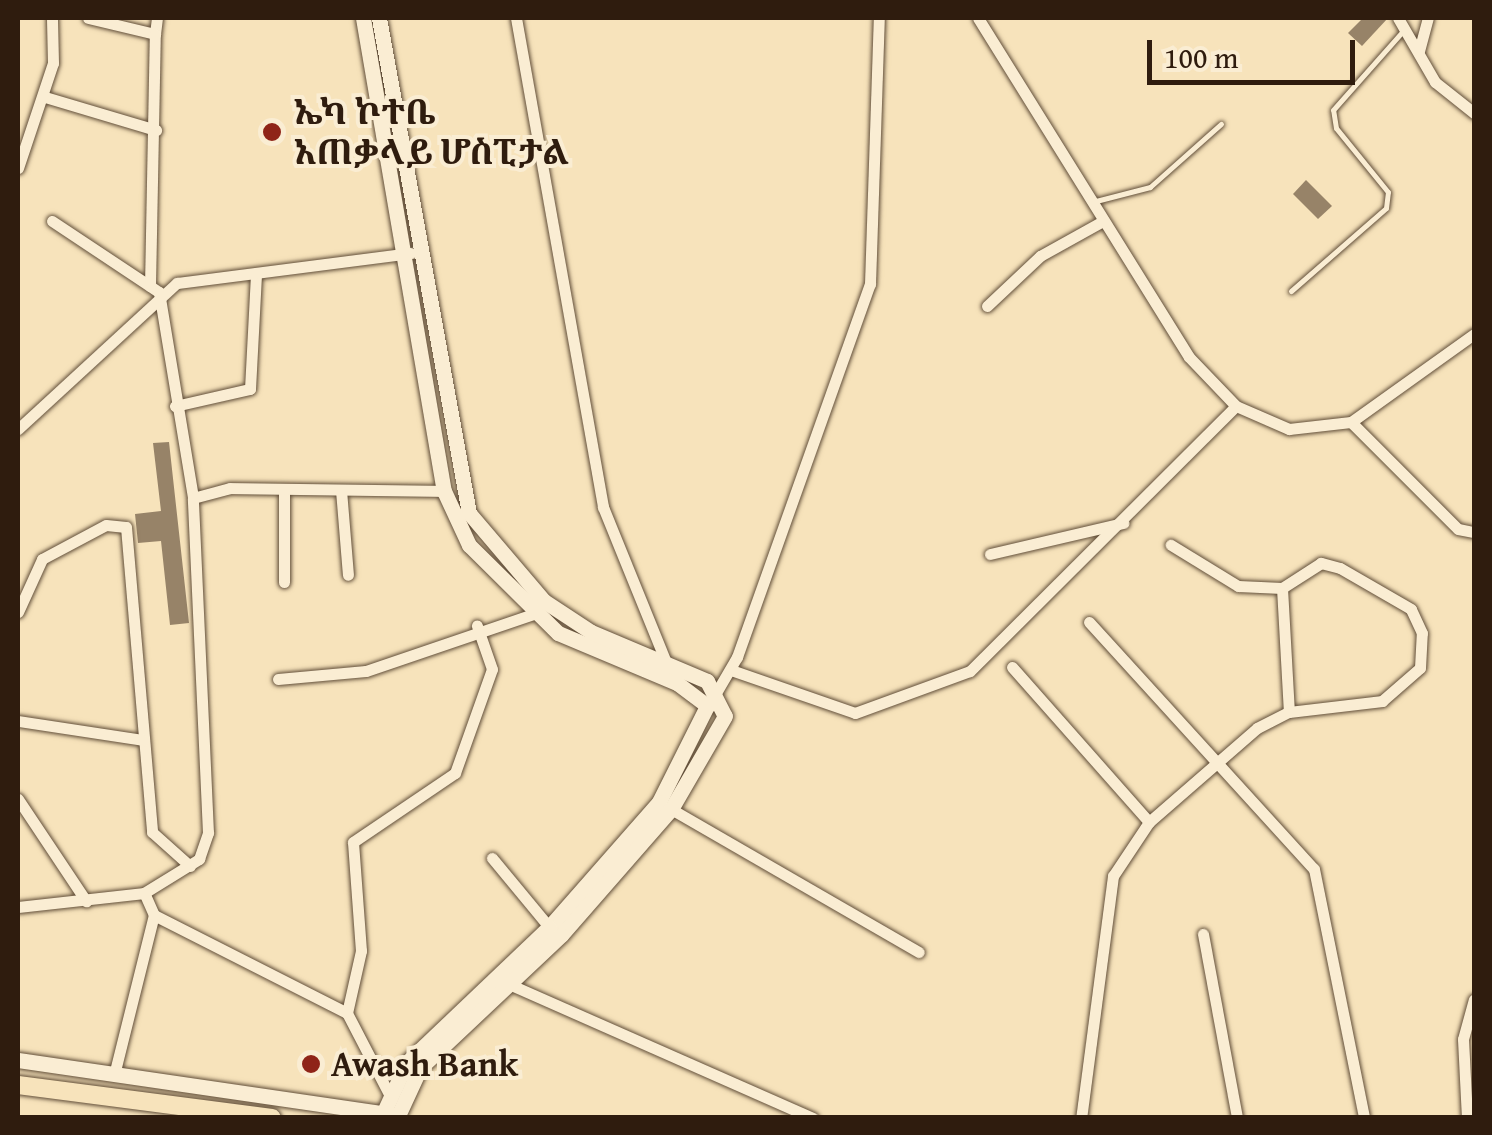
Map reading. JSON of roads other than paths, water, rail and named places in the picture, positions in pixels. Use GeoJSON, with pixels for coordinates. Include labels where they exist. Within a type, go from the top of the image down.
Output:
{"type":"FeatureCollection","features":[{"type":"Feature","properties":{"kind":"main road"},"geometry":{"type":"LineString","coordinates":[[363,18],[408,253],[469,514],[504,565],[555,610],[664,660],[718,692],[725,716],[671,808],[511,985],[420,1068],[392,1116]]}},
{"type":"Feature","properties":{"kind":"main road"},"geometry":{"type":"LineString","coordinates":[[380,18],[408,253],[444,491],[469,545],[533,614],[707,706],[676,777],[549,928],[407,1062],[388,1092],[392,1116]]}},
{"type":"Feature","properties":{"kind":"main road"},"geometry":{"type":"LineString","coordinates":[[18,1060],[115,1071],[392,1116]]}},
{"type":"Feature","properties":{"kind":"main road"},"geometry":{"type":"LineString","coordinates":[[18,1085],[142,1109],[272,1118]]}},
{"type":"Feature","properties":{"kind":"street"},"geometry":{"type":"LineString","coordinates":[[18,168],[45,97],[52,18]]}},
{"type":"Feature","properties":{"kind":"street"},"geometry":{"type":"LineString","coordinates":[[88,18],[155,34]]}},
{"type":"Feature","properties":{"kind":"street"},"geometry":{"type":"LineString","coordinates":[[18,907],[144,892],[190,866],[208,833],[193,498],[155,289],[157,18]]}},
{"type":"Feature","properties":{"kind":"street"},"geometry":{"type":"LineString","coordinates":[[516,18],[604,506],[664,660]]}},
{"type":"Feature","properties":{"kind":"street"},"geometry":{"type":"LineString","coordinates":[[707,706],[731,670],[870,284],[879,18]]}},
{"type":"Feature","properties":{"kind":"street"},"geometry":{"type":"LineString","coordinates":[[978,18],[1089,203],[1190,357],[1236,406],[1289,429],[1351,422],[1474,334]]}},
{"type":"Feature","properties":{"kind":"street"},"geometry":{"type":"LineString","coordinates":[[1419,51],[1428,18]]}},
{"type":"Feature","properties":{"kind":"street"},"geometry":{"type":"LineString","coordinates":[[1402,23],[1450,99],[1474,113]]}},
{"type":"Feature","properties":{"kind":"street"},"geometry":{"type":"LineString","coordinates":[[45,97],[156,130]]}},
{"type":"Feature","properties":{"kind":"street"},"geometry":{"type":"LineString","coordinates":[[52,220],[155,289]]}},
{"type":"Feature","properties":{"kind":"street"},"geometry":{"type":"LineString","coordinates":[[987,306],[1040,256],[1101,222]]}},
{"type":"Feature","properties":{"kind":"street"},"geometry":{"type":"LineString","coordinates":[[18,429],[155,289],[408,253]]}},
{"type":"Feature","properties":{"kind":"street"},"geometry":{"type":"LineString","coordinates":[[175,406],[250,389],[256,273]]}},
{"type":"Feature","properties":{"kind":"street"},"geometry":{"type":"LineString","coordinates":[[731,670],[854,713],[933,688],[994,653],[1236,406]]}},
{"type":"Feature","properties":{"kind":"street"},"geometry":{"type":"LineString","coordinates":[[1351,422],[1402,479],[1464,534],[1474,532]]}},
{"type":"Feature","properties":{"kind":"street"},"geometry":{"type":"LineString","coordinates":[[193,498],[230,488],[284,492],[444,491]]}},
{"type":"Feature","properties":{"kind":"street"},"geometry":{"type":"LineString","coordinates":[[342,490],[348,575]]}},
{"type":"Feature","properties":{"kind":"street"},"geometry":{"type":"LineString","coordinates":[[284,492],[284,582]]}},
{"type":"Feature","properties":{"kind":"street"},"geometry":{"type":"LineString","coordinates":[[990,554],[1123,524]]}},
{"type":"Feature","properties":{"kind":"street"},"geometry":{"type":"LineString","coordinates":[[18,612],[42,558],[106,525],[126,527],[152,832],[190,866]]}},
{"type":"Feature","properties":{"kind":"street"},"geometry":{"type":"LineString","coordinates":[[1081,1118],[1113,876],[1149,822],[1222,759],[1289,712],[1382,701],[1406,689],[1420,668],[1422,633],[1411,608],[1331,564],[1282,588],[1238,586],[1171,545]]}},
{"type":"Feature","properties":{"kind":"street"},"geometry":{"type":"LineString","coordinates":[[1282,588],[1289,712]]}},
{"type":"Feature","properties":{"kind":"street"},"geometry":{"type":"LineString","coordinates":[[278,679],[366,671],[477,626],[533,614]]}},
{"type":"Feature","properties":{"kind":"street"},"geometry":{"type":"LineString","coordinates":[[1089,622],[1299,843],[1326,900],[1364,1118]]}},
{"type":"Feature","properties":{"kind":"street"},"geometry":{"type":"LineString","coordinates":[[346,1013],[360,951],[353,842],[455,774],[492,669],[477,626]]}},
{"type":"Feature","properties":{"kind":"street"},"geometry":{"type":"LineString","coordinates":[[1012,667],[1149,822]]}},
{"type":"Feature","properties":{"kind":"street"},"geometry":{"type":"LineString","coordinates":[[18,721],[144,740]]}},
{"type":"Feature","properties":{"kind":"street"},"geometry":{"type":"LineString","coordinates":[[18,799],[86,901]]}},
{"type":"Feature","properties":{"kind":"street"},"geometry":{"type":"LineString","coordinates":[[671,808],[918,952]]}},
{"type":"Feature","properties":{"kind":"street"},"geometry":{"type":"LineString","coordinates":[[492,858],[549,928]]}},
{"type":"Feature","properties":{"kind":"street"},"geometry":{"type":"LineString","coordinates":[[144,892],[154,914],[346,1013],[388,1092]]}},
{"type":"Feature","properties":{"kind":"street"},"geometry":{"type":"LineString","coordinates":[[115,1071],[154,914]]}},
{"type":"Feature","properties":{"kind":"street"},"geometry":{"type":"LineString","coordinates":[[1204,934],[1238,1118]]}},
{"type":"Feature","properties":{"kind":"street"},"geometry":{"type":"LineString","coordinates":[[511,985],[813,1118]]}},
{"type":"Feature","properties":{"kind":"street"},"geometry":{"type":"LineString","coordinates":[[1466,1118],[1463,1040],[1474,999]]}},
{"type":"Feature","properties":{"kind":"lane"},"geometry":{"type":"LineString","coordinates":[[1291,292],[1386,208],[1388,192],[1336,128],[1333,110],[1402,23]]}},
{"type":"Feature","properties":{"kind":"lane"},"geometry":{"type":"LineString","coordinates":[[1089,203],[1150,187],[1221,124]]}},
{"type":"Feature","properties":{"kind":"place","name":"ኤካ ኮተቤ አጠቃላይ ሆስፒታል"},"geometry":{"type":"Point","coordinates":[272,132]}},
{"type":"Feature","properties":{"kind":"place","name":"Awash Bank"},"geometry":{"type":"Point","coordinates":[311,1064]}}]}
